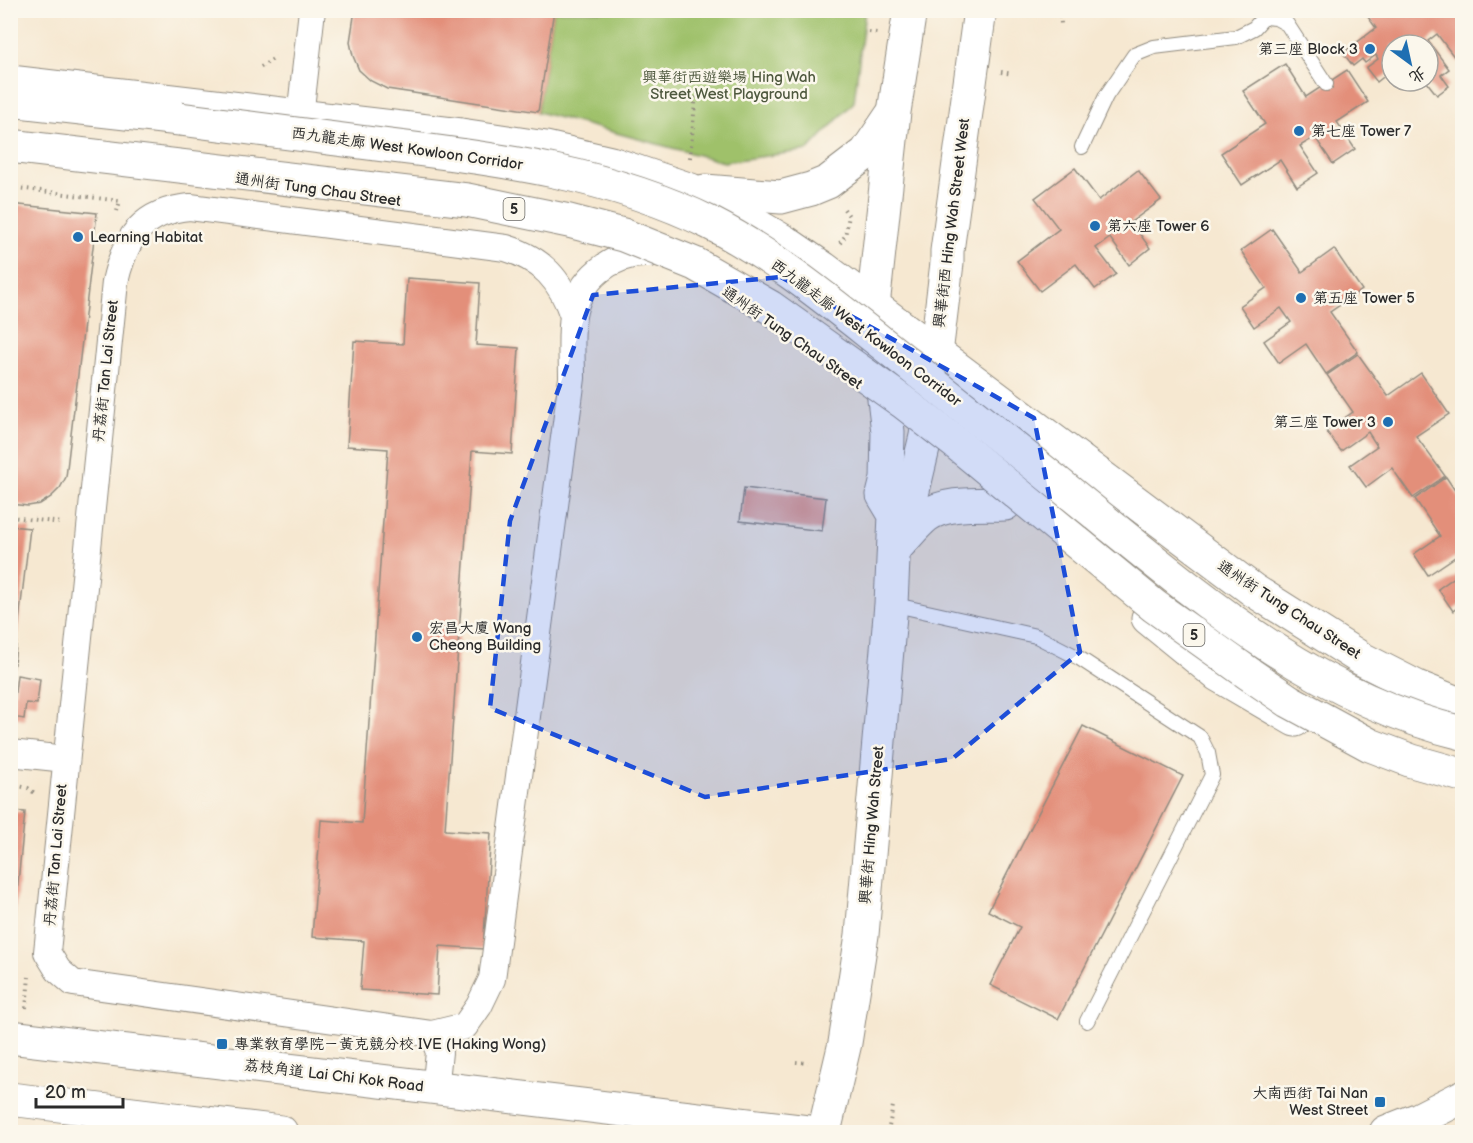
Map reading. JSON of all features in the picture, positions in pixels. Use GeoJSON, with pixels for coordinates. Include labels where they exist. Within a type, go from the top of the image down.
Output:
{"type":"FeatureCollection","features":[{"type":"Feature","properties":{"kind":"main road","name":"興華街西 Hing Wah Street West"},"geometry":{"type":"LineString","coordinates":[[926,436],[947,251],[980,10]]}},
{"type":"Feature","properties":{"kind":"main road"},"geometry":{"type":"LineString","coordinates":[[884,403],[873,306],[894,112],[908,22]]}},
{"type":"Feature","properties":{"kind":"main road","name":"通州街 Tung Chau Street"},"geometry":{"type":"LineString","coordinates":[[10,82],[461,135],[546,148],[611,163],[692,190],[786,242],[936,351],[1252,590],[1362,659],[1417,687],[1462,705]]}},
{"type":"Feature","properties":{"kind":"main road","name":"西九龍走廊 West Kowloon Corridor"},"geometry":{"type":"LineString","coordinates":[[10,100],[180,119],[508,162],[664,202],[712,224],[799,279],[968,410],[1175,577],[1274,649],[1331,683],[1388,711],[1462,733]]}},
{"type":"Feature","properties":{"kind":"main road"},"geometry":{"type":"LineString","coordinates":[[692,190],[782,197],[811,189],[828,182],[866,153],[894,112]]}},
{"type":"Feature","properties":{"kind":"main road","name":"通州街 Tung Chau Street"},"geometry":{"type":"LineString","coordinates":[[10,147],[413,203],[565,231],[650,254],[704,278],[790,333],[926,436],[1005,504],[1218,675],[1274,710],[1360,753],[1423,779],[1462,788]]}},
{"type":"Feature","properties":{"kind":"main road","name":"5"},"geometry":{"type":"LineString","coordinates":[[10,147],[467,200],[623,235],[686,259],[770,307],[895,396],[956,443],[1154,606],[1248,673],[1289,700],[1370,745],[1462,775]]}},
{"type":"Feature","properties":{"kind":"main road","name":"興華街 Hing Wah Street"},"geometry":{"type":"LineString","coordinates":[[824,1132],[843,1050],[862,935],[891,604],[895,515],[883,495],[887,479],[888,432],[884,403]]}},
{"type":"Feature","properties":{"kind":"main road"},"geometry":{"type":"LineString","coordinates":[[895,515],[911,499],[926,436]]}},
{"type":"Feature","properties":{"kind":"main road"},"geometry":{"type":"LineString","coordinates":[[893,550],[915,526],[937,510],[1005,504]]}},
{"type":"Feature","properties":{"kind":"main road","name":"荔枝角道 Lai Chi Kok Road"},"geometry":{"type":"LineString","coordinates":[[10,1038],[808,1132]]}},
{"type":"Feature","properties":{"kind":"main road"},"geometry":{"type":"LineString","coordinates":[[1386,1132],[1419,1119],[1462,1096]]}},
{"type":"Feature","properties":{"kind":"main road"},"geometry":{"type":"LineString","coordinates":[[10,1100],[281,1132]]}},
{"type":"Feature","properties":{"kind":"street"},"geometry":{"type":"LineString","coordinates":[[300,117],[312,10]]}},
{"type":"Feature","properties":{"kind":"street","name":"丹荔街 Tan Lai Street"},"geometry":{"type":"LineString","coordinates":[[573,316],[564,293],[546,270],[522,253],[506,248],[190,207],[177,208],[150,218],[140,226],[120,258],[116,282],[47,952],[58,970],[73,983],[432,1034],[465,1026],[479,1006],[492,979],[572,378],[573,316],[586,285],[598,271],[617,259],[638,253],[650,254]]}},
{"type":"Feature","properties":{"kind":"street"},"geometry":{"type":"LineString","coordinates":[[10,753],[66,759]]}},
{"type":"Feature","properties":{"kind":"street","name":"荔枝角道 Lai Chi Kok Road"},"geometry":{"type":"LineString","coordinates":[[432,1034],[439,1052],[436,1081],[443,1089]]}},
{"type":"Feature","properties":{"kind":"lane"},"geometry":{"type":"LineString","coordinates":[[1082,147],[1106,96],[1134,55],[1154,47],[1236,37],[1254,28],[1265,14],[1287,24],[1326,84]]}},
{"type":"Feature","properties":{"kind":"lane"},"geometry":{"type":"LineString","coordinates":[[891,604],[1036,636],[1079,658],[1200,738],[1208,753],[1212,775],[1087,1021]]}},
{"type":"Feature","properties":{"kind":"path"},"geometry":{"type":"LineString","coordinates":[[1060,10],[1061,24]]}},
{"type":"Feature","properties":{"kind":"path"},"geometry":{"type":"LineString","coordinates":[[868,32],[908,22]]}},
{"type":"Feature","properties":{"kind":"path"},"geometry":{"type":"LineString","coordinates":[[261,67],[276,57]]}},
{"type":"Feature","properties":{"kind":"path"},"geometry":{"type":"LineString","coordinates":[[972,68],[1012,74]]}},
{"type":"Feature","properties":{"kind":"path"},"geometry":{"type":"LineString","coordinates":[[690,158],[696,92]]}},
{"type":"Feature","properties":{"kind":"path"},"geometry":{"type":"LineString","coordinates":[[10,517],[73,525]]}},
{"type":"Feature","properties":{"kind":"path"},"geometry":{"type":"LineString","coordinates":[[888,1132],[893,1106]]}},
{"type":"Feature","properties":{"kind":"highlighted area"},"geometry":{"type":"Polygon","coordinates":[[[781,277],[1034,418],[1080,652],[952,759],[705,797],[490,708],[510,521],[593,295],[781,277]]]}},
{"type":"Feature","properties":{"kind":"green space","name":"興華街西遊樂場 Hing Wah Street West Playground"},"geometry":{"type":"Polygon","coordinates":[[[554,11],[865,11],[854,102],[808,150],[724,162],[538,112],[554,11]]]}},
{"type":"Feature","properties":{"kind":"building"},"geometry":{"type":"Polygon","coordinates":[[[355,10],[554,10],[538,112],[387,89],[371,81],[359,70],[353,56],[350,42],[355,10]]]}},
{"type":"Feature","properties":{"kind":"building","name":"第三座 Block 3"},"geometry":{"type":"Polygon","coordinates":[[[1363,10],[1462,10],[1462,59],[1458,62],[1440,38],[1440,33],[1380,33],[1380,80],[1377,82],[1366,68],[1378,59],[1376,55],[1365,63],[1362,59],[1353,66],[1343,53],[1376,28],[1363,10]]]}},
{"type":"Feature","properties":{"kind":"building","name":"第三座 Block 3"},"geometry":{"type":"Polygon","coordinates":[[[1440,57],[1449,69],[1441,75],[1449,86],[1440,93],[1440,57]]]}},
{"type":"Feature","properties":{"kind":"building","name":"第七座 Tower 7"},"geometry":{"type":"Polygon","coordinates":[[[1285,64],[1306,97],[1347,70],[1368,102],[1337,122],[1355,149],[1333,164],[1315,137],[1300,146],[1318,173],[1297,187],[1280,160],[1242,185],[1221,153],[1265,124],[1243,91],[1285,64]]]}},
{"type":"Feature","properties":{"kind":"building","name":"第六座 Tower 6"},"geometry":{"type":"Polygon","coordinates":[[[1075,168],[1099,200],[1138,170],[1161,200],[1131,222],[1150,248],[1129,265],[1110,238],[1096,248],[1116,274],[1095,289],[1076,264],[1040,291],[1017,261],[1059,229],[1035,198],[1075,168]]]}},
{"type":"Feature","properties":{"kind":"building"},"geometry":{"type":"Polygon","coordinates":[[[10,204],[97,213],[66,477],[51,497],[40,504],[28,506],[10,504],[10,204]]]}},
{"type":"Feature","properties":{"kind":"building","name":"第五座 Tower 5"},"geometry":{"type":"Polygon","coordinates":[[[1272,229],[1302,272],[1334,249],[1362,290],[1330,312],[1358,352],[1326,374],[1306,344],[1279,363],[1264,341],[1291,322],[1281,308],[1254,327],[1240,306],[1266,288],[1241,251],[1272,229]]]}},
{"type":"Feature","properties":{"kind":"building","name":"宏昌大廈 Wang Cheong Building"},"geometry":{"type":"Polygon","coordinates":[[[407,278],[480,283],[476,345],[519,348],[512,454],[472,451],[445,830],[491,833],[483,949],[440,946],[437,995],[360,990],[364,941],[312,937],[321,820],[362,823],[388,449],[347,446],[354,341],[403,344],[407,278]]]}},
{"type":"Feature","properties":{"kind":"building","name":"第三座 Tower 3"},"geometry":{"type":"Polygon","coordinates":[[[1358,354],[1388,396],[1421,373],[1449,414],[1416,436],[1445,476],[1413,498],[1392,468],[1366,487],[1350,465],[1377,446],[1368,432],[1341,451],[1326,431],[1353,412],[1327,375],[1358,354]]]}},
{"type":"Feature","properties":{"kind":"building"},"geometry":{"type":"Polygon","coordinates":[[[1446,477],[1462,501],[1462,567],[1455,557],[1428,575],[1414,554],[1440,536],[1415,499],[1446,477]]]}},
{"type":"Feature","properties":{"kind":"building"},"geometry":{"type":"Polygon","coordinates":[[[744,488],[826,498],[822,531],[740,521],[744,488]]]}},
{"type":"Feature","properties":{"kind":"building"},"geometry":{"type":"Polygon","coordinates":[[[10,526],[30,528],[12,680],[10,679],[10,526]]]}},
{"type":"Feature","properties":{"kind":"building"},"geometry":{"type":"Polygon","coordinates":[[[1462,572],[1462,604],[1453,611],[1438,589],[1462,572]]]}},
{"type":"Feature","properties":{"kind":"building"},"geometry":{"type":"Polygon","coordinates":[[[17,675],[40,679],[37,704],[26,703],[24,719],[12,717],[17,675]]]}},
{"type":"Feature","properties":{"kind":"building"},"geometry":{"type":"Polygon","coordinates":[[[1083,726],[1183,776],[1058,1019],[990,985],[1020,927],[988,911],[1083,726]]]}},
{"type":"Feature","properties":{"kind":"building"},"geometry":{"type":"Polygon","coordinates":[[[10,811],[25,812],[12,943],[10,943],[10,811]]]}},
{"type":"Feature","properties":{"kind":"place","name":"第三座 Block 3"},"geometry":{"type":"Point","coordinates":[1370,49]}},
{"type":"Feature","properties":{"kind":"place","name":"第七座 Tower 7"},"geometry":{"type":"Point","coordinates":[1299,131]}},
{"type":"Feature","properties":{"kind":"place","name":"第六座 Tower 6"},"geometry":{"type":"Point","coordinates":[1095,226]}},
{"type":"Feature","properties":{"kind":"place","name":"Learning Habitat"},"geometry":{"type":"Point","coordinates":[78,237]}},
{"type":"Feature","properties":{"kind":"place","name":"第五座 Tower 5"},"geometry":{"type":"Point","coordinates":[1301,298]}},
{"type":"Feature","properties":{"kind":"place","name":"第三座 Tower 3"},"geometry":{"type":"Point","coordinates":[1388,422]}},
{"type":"Feature","properties":{"kind":"place","name":"宏昌大廈 Wang Cheong Building"},"geometry":{"type":"Point","coordinates":[417,637]}},
{"type":"Feature","properties":{"kind":"place","name":"專業教育學院－黃克競分校 IVE (Haking Wong)"},"geometry":{"type":"Point","coordinates":[222,1044]}},
{"type":"Feature","properties":{"kind":"place","name":"大南西街 Tai Nan West Street"},"geometry":{"type":"Point","coordinates":[1380,1102]}}]}
